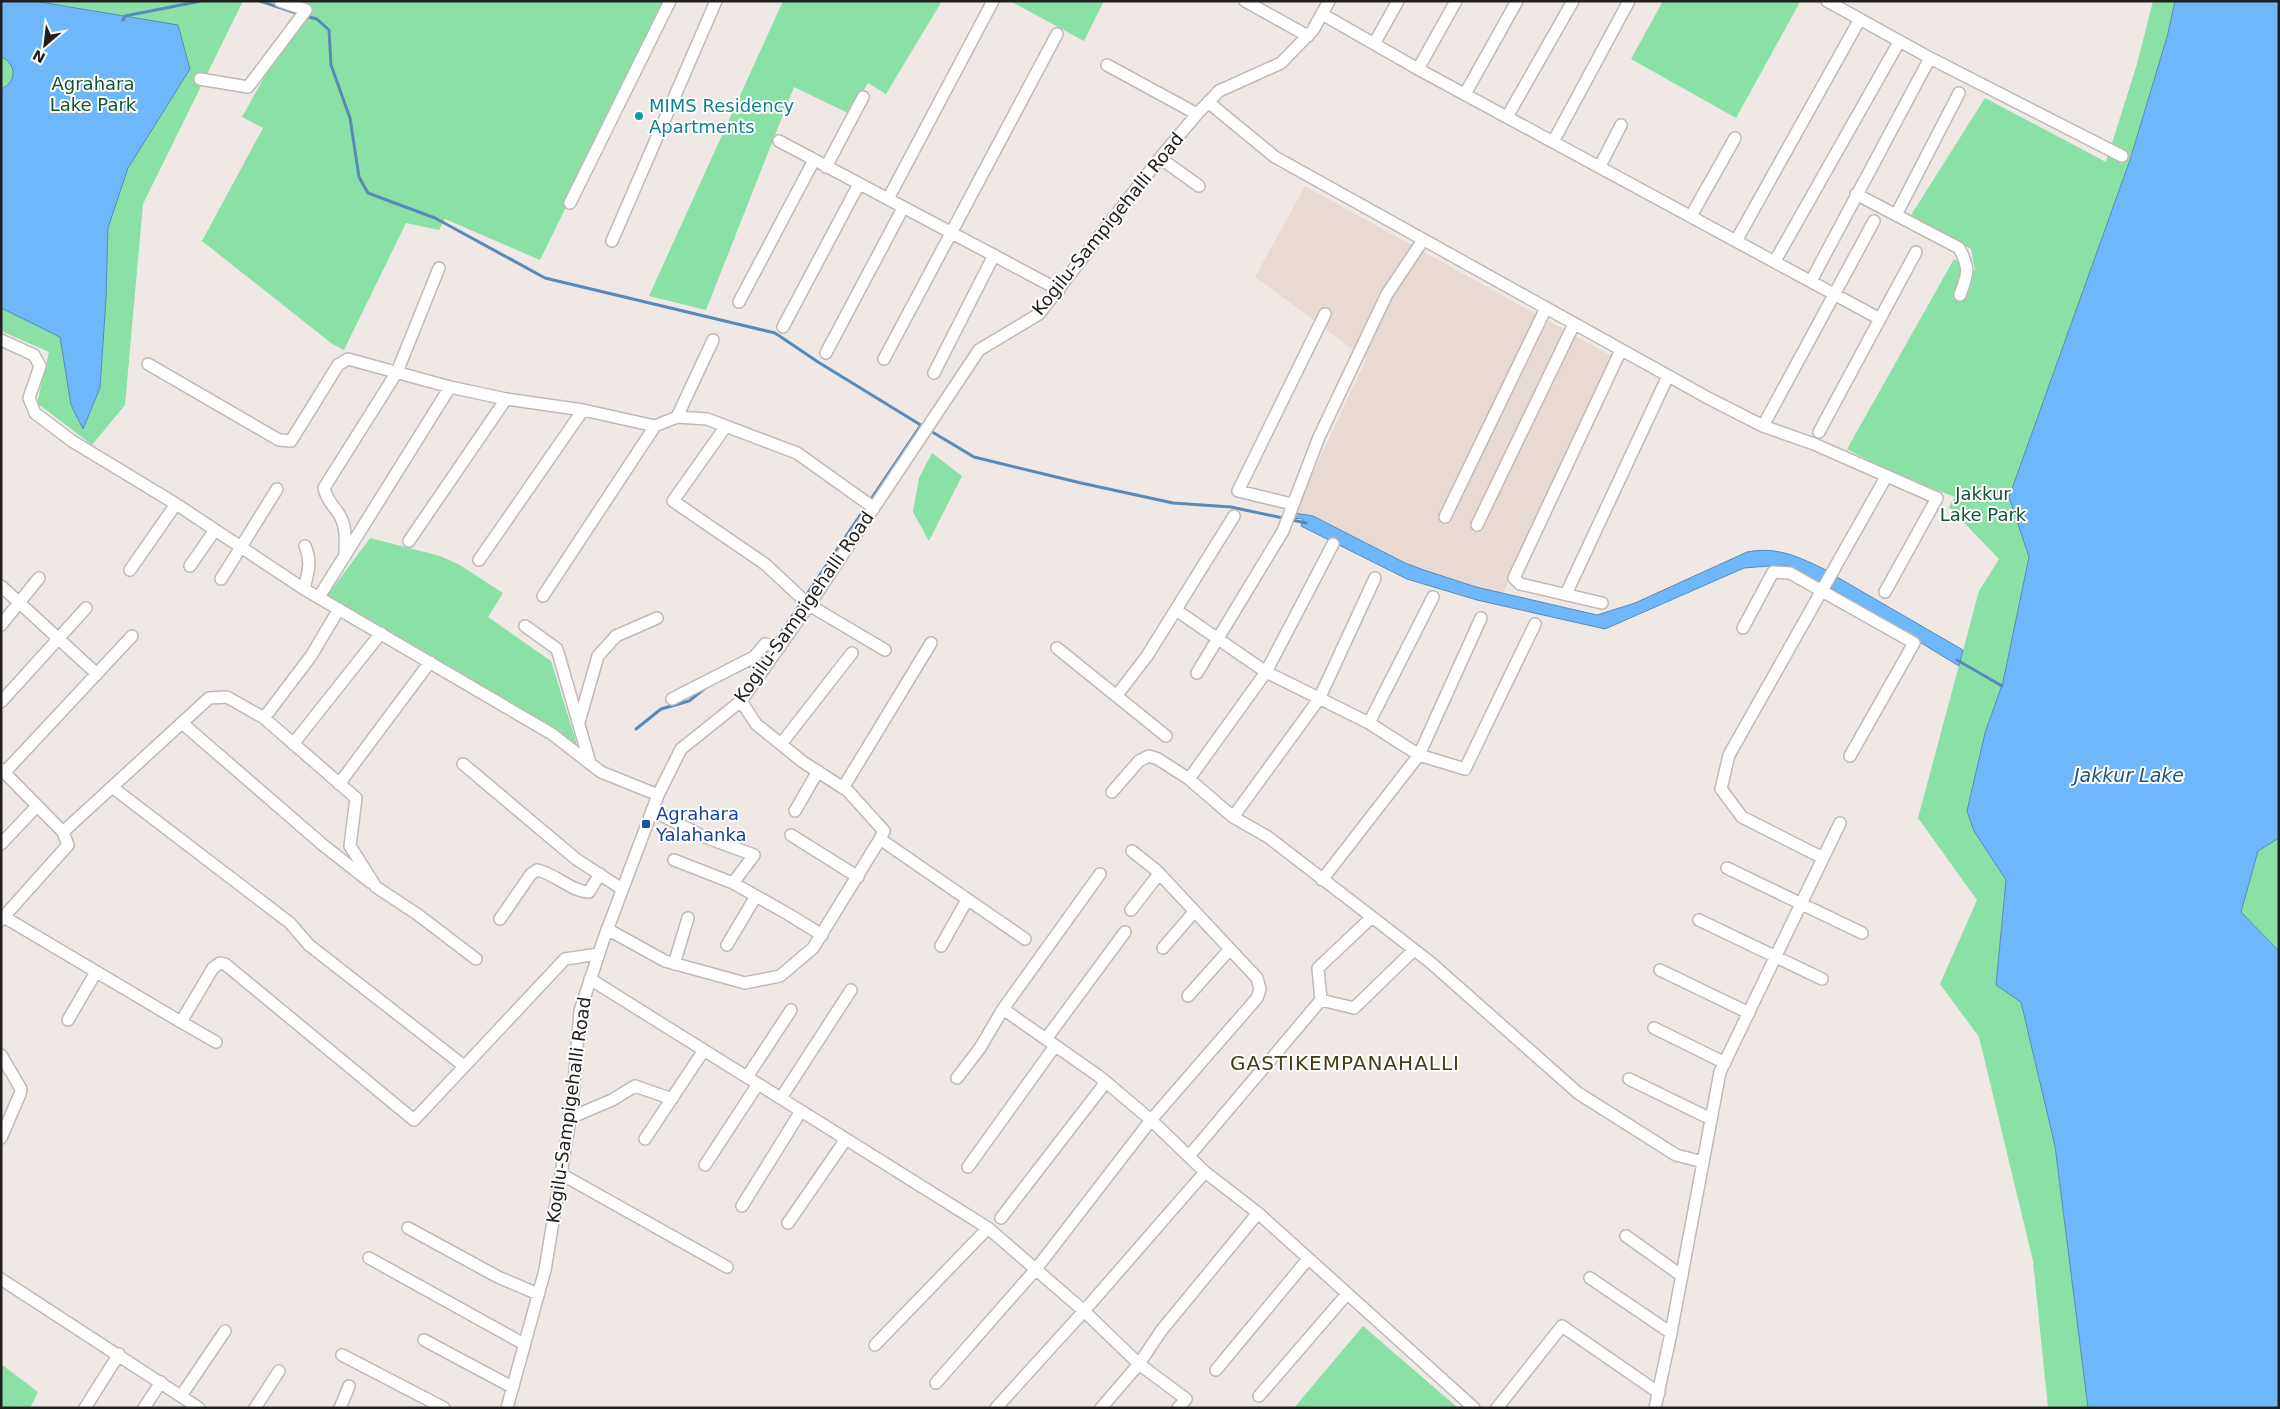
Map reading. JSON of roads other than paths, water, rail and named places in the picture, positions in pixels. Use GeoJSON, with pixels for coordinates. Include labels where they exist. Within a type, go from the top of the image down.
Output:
{"type":"FeatureCollection","features":[{"type":"Feature","properties":{"kind":"street"},"geometry":{"type":"LineString","coordinates":[[200,79],[248,87],[306,10],[280,1]]}},
{"type":"Feature","properties":{"kind":"street"},"geometry":{"type":"LineString","coordinates":[[570,203],[670,1]]}},
{"type":"Feature","properties":{"kind":"street"},"geometry":{"type":"LineString","coordinates":[[612,241],[716,1]]}},
{"type":"Feature","properties":{"kind":"street"},"geometry":{"type":"LineString","coordinates":[[888,200],[993,1]]}},
{"type":"Feature","properties":{"kind":"street","name":"Kogilu-Sampigehalli Road"},"geometry":{"type":"LineString","coordinates":[[507,1408],[545,1270],[570,1118],[580,1011],[598,954],[658,794],[681,749],[741,701],[874,508],[978,350],[1039,314],[1160,158],[1208,102],[1219,91],[1281,63],[1308,36],[1329,1]]}},
{"type":"Feature","properties":{"kind":"street"},"geometry":{"type":"LineString","coordinates":[[1374,44],[1398,1]]}},
{"type":"Feature","properties":{"kind":"street"},"geometry":{"type":"LineString","coordinates":[[1418,69],[1456,1]]}},
{"type":"Feature","properties":{"kind":"street"},"geometry":{"type":"LineString","coordinates":[[1465,94],[1518,1]]}},
{"type":"Feature","properties":{"kind":"street"},"geometry":{"type":"LineString","coordinates":[[1507,117],[1573,1]]}},
{"type":"Feature","properties":{"kind":"street"},"geometry":{"type":"LineString","coordinates":[[1553,142],[1629,1]]}},
{"type":"Feature","properties":{"kind":"street"},"geometry":{"type":"LineString","coordinates":[[1827,1],[1899,42],[2122,156]]}},
{"type":"Feature","properties":{"kind":"street"},"geometry":{"type":"LineString","coordinates":[[1248,2],[1308,36]]}},
{"type":"Feature","properties":{"kind":"street"},"geometry":{"type":"LineString","coordinates":[[1322,14],[1418,69],[1880,319]]}},
{"type":"Feature","properties":{"kind":"street"},"geometry":{"type":"LineString","coordinates":[[1736,241],[1860,20]]}},
{"type":"Feature","properties":{"kind":"street"},"geometry":{"type":"LineString","coordinates":[[884,359],[1057,34]]}},
{"type":"Feature","properties":{"kind":"street"},"geometry":{"type":"LineString","coordinates":[[1775,261],[1899,42]]}},
{"type":"Feature","properties":{"kind":"street"},"geometry":{"type":"LineString","coordinates":[[1811,281],[1930,58]]}},
{"type":"Feature","properties":{"kind":"street"},"geometry":{"type":"LineString","coordinates":[[1106,65],[1197,114]]}},
{"type":"Feature","properties":{"kind":"street"},"geometry":{"type":"LineString","coordinates":[[1896,215],[1959,93]]}},
{"type":"Feature","properties":{"kind":"street"},"geometry":{"type":"LineString","coordinates":[[826,167],[863,97]]}},
{"type":"Feature","properties":{"kind":"street"},"geometry":{"type":"LineString","coordinates":[[1208,102],[1275,158],[1668,376],[1763,426],[1814,444],[1937,498],[1884,592]]}},
{"type":"Feature","properties":{"kind":"street"},"geometry":{"type":"LineString","coordinates":[[1600,166],[1622,125]]}},
{"type":"Feature","properties":{"kind":"street"},"geometry":{"type":"LineString","coordinates":[[1691,216],[1735,138]]}},
{"type":"Feature","properties":{"kind":"street"},"geometry":{"type":"LineString","coordinates":[[779,142],[1059,290]]}},
{"type":"Feature","properties":{"kind":"street"},"geometry":{"type":"LineString","coordinates":[[1160,158],[1199,186]]}},
{"type":"Feature","properties":{"kind":"street"},"geometry":{"type":"LineString","coordinates":[[739,302],[814,160]]}},
{"type":"Feature","properties":{"kind":"street"},"geometry":{"type":"LineString","coordinates":[[783,328],[859,184]]}},
{"type":"Feature","properties":{"kind":"street"},"geometry":{"type":"LineString","coordinates":[[1856,194],[1960,248],[1967,262],[1967,277],[1960,294]]}},
{"type":"Feature","properties":{"kind":"street"},"geometry":{"type":"LineString","coordinates":[[826,353],[903,208]]}},
{"type":"Feature","properties":{"kind":"street"},"geometry":{"type":"LineString","coordinates":[[1763,426],[1874,222]]}},
{"type":"Feature","properties":{"kind":"street"},"geometry":{"type":"LineString","coordinates":[[1197,673],[1283,531],[1319,437],[1387,294],[1423,240]]}},
{"type":"Feature","properties":{"kind":"street"},"geometry":{"type":"LineString","coordinates":[[1819,432],[1916,252]]}},
{"type":"Feature","properties":{"kind":"street"},"geometry":{"type":"LineString","coordinates":[[934,373],[994,255]]}},
{"type":"Feature","properties":{"kind":"street"},"geometry":{"type":"LineString","coordinates":[[345,556],[345,527],[340,515],[326,499],[324,488],[397,372],[439,268]]}},
{"type":"Feature","properties":{"kind":"street"},"geometry":{"type":"LineString","coordinates":[[1445,517],[1546,308]]}},
{"type":"Feature","properties":{"kind":"street"},"geometry":{"type":"LineString","coordinates":[[1292,504],[1238,491],[1325,314]]}},
{"type":"Feature","properties":{"kind":"street"},"geometry":{"type":"LineString","coordinates":[[1477,525],[1574,324]]}},
{"type":"Feature","properties":{"kind":"street"},"geometry":{"type":"LineString","coordinates":[[1,340],[34,354],[40,366],[29,398],[35,413],[72,441],[176,504],[304,589],[552,734],[601,772],[658,794]]}},
{"type":"Feature","properties":{"kind":"street"},"geometry":{"type":"LineString","coordinates":[[677,417],[713,340]]}},
{"type":"Feature","properties":{"kind":"street"},"geometry":{"type":"LineString","coordinates":[[1602,603],[1520,584],[1514,578],[1515,572],[1622,350]]}},
{"type":"Feature","properties":{"kind":"street"},"geometry":{"type":"LineString","coordinates":[[148,364],[279,440],[291,441],[338,365],[348,359],[450,387],[506,399],[583,410],[655,426]]}},
{"type":"Feature","properties":{"kind":"street"},"geometry":{"type":"LineString","coordinates":[[1566,594],[1668,376]]}},
{"type":"Feature","properties":{"kind":"street"},"geometry":{"type":"LineString","coordinates":[[319,597],[450,387]]}},
{"type":"Feature","properties":{"kind":"street"},"geometry":{"type":"LineString","coordinates":[[409,541],[506,399]]}},
{"type":"Feature","properties":{"kind":"street"},"geometry":{"type":"LineString","coordinates":[[479,560],[583,410]]}},
{"type":"Feature","properties":{"kind":"street"},"geometry":{"type":"LineString","coordinates":[[543,596],[655,426],[677,417],[707,419],[797,453],[874,508]]}},
{"type":"Feature","properties":{"kind":"street"},"geometry":{"type":"LineString","coordinates":[[726,426],[673,501],[765,564],[809,604],[885,650]]}},
{"type":"Feature","properties":{"kind":"street"},"geometry":{"type":"LineString","coordinates":[[1824,858],[1742,817],[1721,789],[1729,755],[1886,477]]}},
{"type":"Feature","properties":{"kind":"street"},"geometry":{"type":"LineString","coordinates":[[220,579],[239,546],[277,489]]}},
{"type":"Feature","properties":{"kind":"street"},"geometry":{"type":"LineString","coordinates":[[130,570],[176,504]]}},
{"type":"Feature","properties":{"kind":"street"},"geometry":{"type":"LineString","coordinates":[[1117,695],[1147,656],[1234,516]]}},
{"type":"Feature","properties":{"kind":"street"},"geometry":{"type":"LineString","coordinates":[[190,566],[215,530]]}},
{"type":"Feature","properties":{"kind":"street"},"geometry":{"type":"LineString","coordinates":[[1189,779],[1266,672],[1333,544]]}},
{"type":"Feature","properties":{"kind":"street"},"geometry":{"type":"LineString","coordinates":[[304,589],[310,564],[305,546]]}},
{"type":"Feature","properties":{"kind":"street"},"geometry":{"type":"LineString","coordinates":[[1743,628],[1773,572],[1790,572],[1914,643],[1850,756]]}},
{"type":"Feature","properties":{"kind":"street"},"geometry":{"type":"LineString","coordinates":[[1,625],[38,578]]}},
{"type":"Feature","properties":{"kind":"street"},"geometry":{"type":"LineString","coordinates":[[1233,817],[1319,699],[1375,578]]}},
{"type":"Feature","properties":{"kind":"street"},"geometry":{"type":"LineString","coordinates":[[1,586],[96,674]]}},
{"type":"Feature","properties":{"kind":"street"},"geometry":{"type":"LineString","coordinates":[[1369,723],[1433,597]]}},
{"type":"Feature","properties":{"kind":"street"},"geometry":{"type":"LineString","coordinates":[[1,702],[86,608]]}},
{"type":"Feature","properties":{"kind":"street"},"geometry":{"type":"LineString","coordinates":[[264,718],[311,656],[339,609]]}},
{"type":"Feature","properties":{"kind":"street"},"geometry":{"type":"LineString","coordinates":[[1176,610],[1266,672],[1369,723],[1419,755],[1465,770],[1535,624]]}},
{"type":"Feature","properties":{"kind":"street"},"geometry":{"type":"LineString","coordinates":[[579,724],[598,656],[616,636],[657,618]]}},
{"type":"Feature","properties":{"kind":"street"},"geometry":{"type":"LineString","coordinates":[[1322,880],[1419,755],[1481,618]]}},
{"type":"Feature","properties":{"kind":"street"},"geometry":{"type":"LineString","coordinates":[[525,626],[557,649],[590,763]]}},
{"type":"Feature","properties":{"kind":"street"},"geometry":{"type":"LineString","coordinates":[[293,744],[381,633]]}},
{"type":"Feature","properties":{"kind":"street"},"geometry":{"type":"LineString","coordinates":[[132,636],[3,771],[63,832],[68,844],[3,918],[216,1042]]}},
{"type":"Feature","properties":{"kind":"street"},"geometry":{"type":"LineString","coordinates":[[843,788],[931,643]]}},
{"type":"Feature","properties":{"kind":"street"},"geometry":{"type":"LineString","coordinates":[[672,699],[754,657],[765,644],[780,646]]}},
{"type":"Feature","properties":{"kind":"street"},"geometry":{"type":"LineString","coordinates":[[1057,648],[1166,736]]}},
{"type":"Feature","properties":{"kind":"street"},"geometry":{"type":"LineString","coordinates":[[781,744],[852,653]]}},
{"type":"Feature","properties":{"kind":"street"},"geometry":{"type":"LineString","coordinates":[[340,784],[430,662]]}},
{"type":"Feature","properties":{"kind":"street"},"geometry":{"type":"LineString","coordinates":[[63,832],[210,698],[227,697],[264,718],[356,798],[350,846],[376,887]]}},
{"type":"Feature","properties":{"kind":"street"},"geometry":{"type":"LineString","coordinates":[[607,929],[665,961],[745,984],[780,976],[813,948],[880,840],[884,831],[843,788],[818,772],[756,724],[741,701]]}},
{"type":"Feature","properties":{"kind":"street"},"geometry":{"type":"LineString","coordinates":[[182,723],[323,845],[376,887],[417,914],[476,960]]}},
{"type":"Feature","properties":{"kind":"street"},"geometry":{"type":"LineString","coordinates":[[1112,792],[1139,761],[1149,756],[1158,759],[1189,779],[1233,817],[1268,837],[1414,950],[1578,1093],[1676,1155],[1703,1162]]}},
{"type":"Feature","properties":{"kind":"street"},"geometry":{"type":"LineString","coordinates":[[463,764],[576,859],[622,889]]}},
{"type":"Feature","properties":{"kind":"street"},"geometry":{"type":"LineString","coordinates":[[795,811],[818,772]]}},
{"type":"Feature","properties":{"kind":"street"},"geometry":{"type":"LineString","coordinates":[[112,787],[290,924],[309,945],[464,1066]]}},
{"type":"Feature","properties":{"kind":"street"},"geometry":{"type":"LineString","coordinates":[[1,844],[37,806]]}},
{"type":"Feature","properties":{"kind":"street"},"geometry":{"type":"LineString","coordinates":[[652,810],[702,836],[754,854],[733,883]]}},
{"type":"Feature","properties":{"kind":"street"},"geometry":{"type":"LineString","coordinates":[[1655,1408],[1720,1072],[1840,823]]}},
{"type":"Feature","properties":{"kind":"street"},"geometry":{"type":"LineString","coordinates":[[791,835],[858,877]]}},
{"type":"Feature","properties":{"kind":"street"},"geometry":{"type":"LineString","coordinates":[[880,840],[1025,939]]}},
{"type":"Feature","properties":{"kind":"street"},"geometry":{"type":"LineString","coordinates":[[936,1383],[1036,1269],[1151,1120],[1257,998],[1260,989],[1257,978],[1159,874],[1132,851]]}},
{"type":"Feature","properties":{"kind":"street"},"geometry":{"type":"LineString","coordinates":[[674,860],[733,883],[822,935]]}},
{"type":"Feature","properties":{"kind":"street"},"geometry":{"type":"LineString","coordinates":[[1727,868],[1862,933]]}},
{"type":"Feature","properties":{"kind":"street"},"geometry":{"type":"LineString","coordinates":[[500,919],[530,874],[537,870],[545,872],[579,892],[589,892],[600,874]]}},
{"type":"Feature","properties":{"kind":"street"},"geometry":{"type":"LineString","coordinates":[[957,1078],[980,1048],[1003,1009],[1100,874]]}},
{"type":"Feature","properties":{"kind":"street"},"geometry":{"type":"LineString","coordinates":[[1131,910],[1159,874]]}},
{"type":"Feature","properties":{"kind":"street"},"geometry":{"type":"LineString","coordinates":[[727,945],[756,896]]}},
{"type":"Feature","properties":{"kind":"street"},"geometry":{"type":"LineString","coordinates":[[941,946],[967,900]]}},
{"type":"Feature","properties":{"kind":"street"},"geometry":{"type":"LineString","coordinates":[[1163,948],[1194,912]]}},
{"type":"Feature","properties":{"kind":"street"},"geometry":{"type":"LineString","coordinates":[[1189,1156],[1322,1000],[1318,968],[1372,917]]}},
{"type":"Feature","properties":{"kind":"street"},"geometry":{"type":"LineString","coordinates":[[674,964],[688,918]]}},
{"type":"Feature","properties":{"kind":"street"},"geometry":{"type":"LineString","coordinates":[[1699,920],[1822,979]]}},
{"type":"Feature","properties":{"kind":"street"},"geometry":{"type":"LineString","coordinates":[[968,1167],[1125,932]]}},
{"type":"Feature","properties":{"kind":"street"},"geometry":{"type":"LineString","coordinates":[[1188,996],[1230,949]]}},
{"type":"Feature","properties":{"kind":"street"},"geometry":{"type":"LineString","coordinates":[[1322,1000],[1354,1008],[1414,950]]}},
{"type":"Feature","properties":{"kind":"street"},"geometry":{"type":"LineString","coordinates":[[181,1022],[214,968],[220,963],[225,964],[414,1120],[565,959],[598,954]]}},
{"type":"Feature","properties":{"kind":"street"},"geometry":{"type":"LineString","coordinates":[[1660,970],[1749,1013]]}},
{"type":"Feature","properties":{"kind":"street"},"geometry":{"type":"LineString","coordinates":[[68,1020],[96,972]]}},
{"type":"Feature","properties":{"kind":"street"},"geometry":{"type":"LineString","coordinates":[[590,979],[988,1228],[1084,1311],[1139,1364],[1186,1399],[1178,1408]]}},
{"type":"Feature","properties":{"kind":"street"},"geometry":{"type":"LineString","coordinates":[[781,1098],[851,990]]}},
{"type":"Feature","properties":{"kind":"street"},"geometry":{"type":"LineString","coordinates":[[1003,1009],[1106,1082],[1151,1120],[1205,1172],[1258,1213],[1474,1408]]}},
{"type":"Feature","properties":{"kind":"street"},"geometry":{"type":"LineString","coordinates":[[747,1077],[791,1010]]}},
{"type":"Feature","properties":{"kind":"street"},"geometry":{"type":"LineString","coordinates":[[1654,1028],[1725,1063]]}},
{"type":"Feature","properties":{"kind":"street"},"geometry":{"type":"LineString","coordinates":[[646,1139],[704,1050]]}},
{"type":"Feature","properties":{"kind":"street"},"geometry":{"type":"LineString","coordinates":[[1,1055],[21,1089],[1,1138]]}},
{"type":"Feature","properties":{"kind":"street"},"geometry":{"type":"LineString","coordinates":[[1630,1080],[1711,1119]]}},
{"type":"Feature","properties":{"kind":"street"},"geometry":{"type":"LineString","coordinates":[[1001,1218],[1106,1082]]}},
{"type":"Feature","properties":{"kind":"street"},"geometry":{"type":"LineString","coordinates":[[705,1165],[758,1084]]}},
{"type":"Feature","properties":{"kind":"street"},"geometry":{"type":"LineString","coordinates":[[570,1118],[612,1100],[635,1086],[672,1099]]}},
{"type":"Feature","properties":{"kind":"street"},"geometry":{"type":"LineString","coordinates":[[742,1206],[801,1111]]}},
{"type":"Feature","properties":{"kind":"street"},"geometry":{"type":"LineString","coordinates":[[788,1222],[846,1139]]}},
{"type":"Feature","properties":{"kind":"street"},"geometry":{"type":"LineString","coordinates":[[996,1408],[1084,1311],[1205,1172]]}},
{"type":"Feature","properties":{"kind":"street"},"geometry":{"type":"LineString","coordinates":[[561,1174],[727,1267]]}},
{"type":"Feature","properties":{"kind":"street"},"geometry":{"type":"LineString","coordinates":[[1101,1408],[1139,1364],[1160,1331],[1258,1213]]}},
{"type":"Feature","properties":{"kind":"street"},"geometry":{"type":"LineString","coordinates":[[408,1228],[498,1277],[538,1294]]}},
{"type":"Feature","properties":{"kind":"street"},"geometry":{"type":"LineString","coordinates":[[875,1345],[988,1228]]}},
{"type":"Feature","properties":{"kind":"street"},"geometry":{"type":"LineString","coordinates":[[1626,1236],[1682,1276]]}},
{"type":"Feature","properties":{"kind":"street"},"geometry":{"type":"LineString","coordinates":[[369,1258],[524,1344]]}},
{"type":"Feature","properties":{"kind":"street"},"geometry":{"type":"LineString","coordinates":[[1216,1370],[1308,1259]]}},
{"type":"Feature","properties":{"kind":"street"},"geometry":{"type":"LineString","coordinates":[[1590,1278],[1671,1333]]}},
{"type":"Feature","properties":{"kind":"street"},"geometry":{"type":"LineString","coordinates":[[1,1279],[200,1408]]}},
{"type":"Feature","properties":{"kind":"street"},"geometry":{"type":"LineString","coordinates":[[1259,1396],[1347,1294]]}},
{"type":"Feature","properties":{"kind":"street"},"geometry":{"type":"LineString","coordinates":[[1497,1408],[1562,1326],[1659,1393]]}},
{"type":"Feature","properties":{"kind":"street"},"geometry":{"type":"LineString","coordinates":[[181,1396],[225,1331]]}},
{"type":"Feature","properties":{"kind":"street"},"geometry":{"type":"LineString","coordinates":[[424,1340],[512,1387]]}},
{"type":"Feature","properties":{"kind":"street"},"geometry":{"type":"LineString","coordinates":[[86,1408],[119,1354]]}},
{"type":"Feature","properties":{"kind":"street"},"geometry":{"type":"LineString","coordinates":[[342,1355],[444,1408]]}},
{"type":"Feature","properties":{"kind":"street"},"geometry":{"type":"LineString","coordinates":[[255,1408],[279,1371]]}},
{"type":"Feature","properties":{"kind":"street"},"geometry":{"type":"LineString","coordinates":[[144,1408],[161,1382]]}},
{"type":"Feature","properties":{"kind":"street"},"geometry":{"type":"LineString","coordinates":[[340,1408],[349,1386]]}},
{"type":"Feature","properties":{"kind":"water","name":"Agrahara Lake Park"},"geometry":{"type":"Polygon","coordinates":[[[1,1],[34,1],[178,25],[190,69],[128,168],[108,228],[106,299],[100,388],[83,429],[71,405],[60,337],[1,308],[1,89],[10,82],[13,73],[10,64],[1,57],[1,1]]]}},
{"type":"Feature","properties":{"kind":"water","name":"Jakkur Lake"},"geometry":{"type":"Polygon","coordinates":[[[2175,1],[2279,1],[2279,838],[2258,851],[2241,912],[2279,951],[2279,1408],[2088,1408],[2055,1146],[2021,1002],[1996,985],[2006,880],[1974,831],[1967,811],[1985,733],[2003,682],[2029,557],[2009,497],[2130,160],[2167,37],[2175,1]]]}},
{"type":"Feature","properties":{"kind":"water"},"geometry":{"type":"Polygon","coordinates":[[[1294,513],[1313,516],[1405,563],[1424,570],[1476,587],[1597,615],[1635,603],[1747,552],[1768,550],[1788,554],[1826,570],[1819,582],[1790,566],[1744,568],[1605,629],[1477,600],[1407,579],[1301,526],[1303,519],[1293,518],[1294,513]]]}},
{"type":"Feature","properties":{"kind":"water"},"geometry":{"type":"Polygon","coordinates":[[[1837,577],[1963,650],[1959,666],[1831,588],[1837,577]]]}},
{"type":"Feature","properties":{"kind":"waterway"},"geometry":{"type":"LineString","coordinates":[[123,20],[125,16],[201,1]]}},
{"type":"Feature","properties":{"kind":"waterway"},"geometry":{"type":"LineString","coordinates":[[260,1],[299,14]]}},
{"type":"Feature","properties":{"kind":"waterway"},"geometry":{"type":"LineString","coordinates":[[305,16],[317,19],[329,30],[331,65],[350,118],[359,177],[368,193],[435,218],[545,278],[775,333],[818,362],[924,427]]}},
{"type":"Feature","properties":{"kind":"waterway"},"geometry":{"type":"LineString","coordinates":[[774,643],[921,425]]}},
{"type":"Feature","properties":{"kind":"waterway"},"geometry":{"type":"LineString","coordinates":[[929,430],[974,457],[1173,503],[1231,507],[1306,523]]}},
{"type":"Feature","properties":{"kind":"waterway"},"geometry":{"type":"LineString","coordinates":[[745,667],[760,664],[770,649]]}},
{"type":"Feature","properties":{"kind":"waterway"},"geometry":{"type":"LineString","coordinates":[[1957,660],[2002,686]]}},
{"type":"Feature","properties":{"kind":"waterway"},"geometry":{"type":"LineString","coordinates":[[636,729],[661,709],[689,701],[709,685]]}},
{"type":"Feature","properties":{"kind":"place","name":"MIMS Residency Apartments"},"geometry":{"type":"Point","coordinates":[639,116]}},
{"type":"Feature","properties":{"kind":"place","name":"Agrahara Yalahanka"},"geometry":{"type":"Point","coordinates":[646,824]}},
{"type":"Feature","properties":{"kind":"district","name":"GASTIKEMPANAHALLI"},"geometry":{"type":"Point","coordinates":[1345,1063]}},
{"type":"Feature","properties":{"kind":"park label","name":"Jakkur Lake Park"},"geometry":{"type":"Point","coordinates":[1983,504]}}]}
